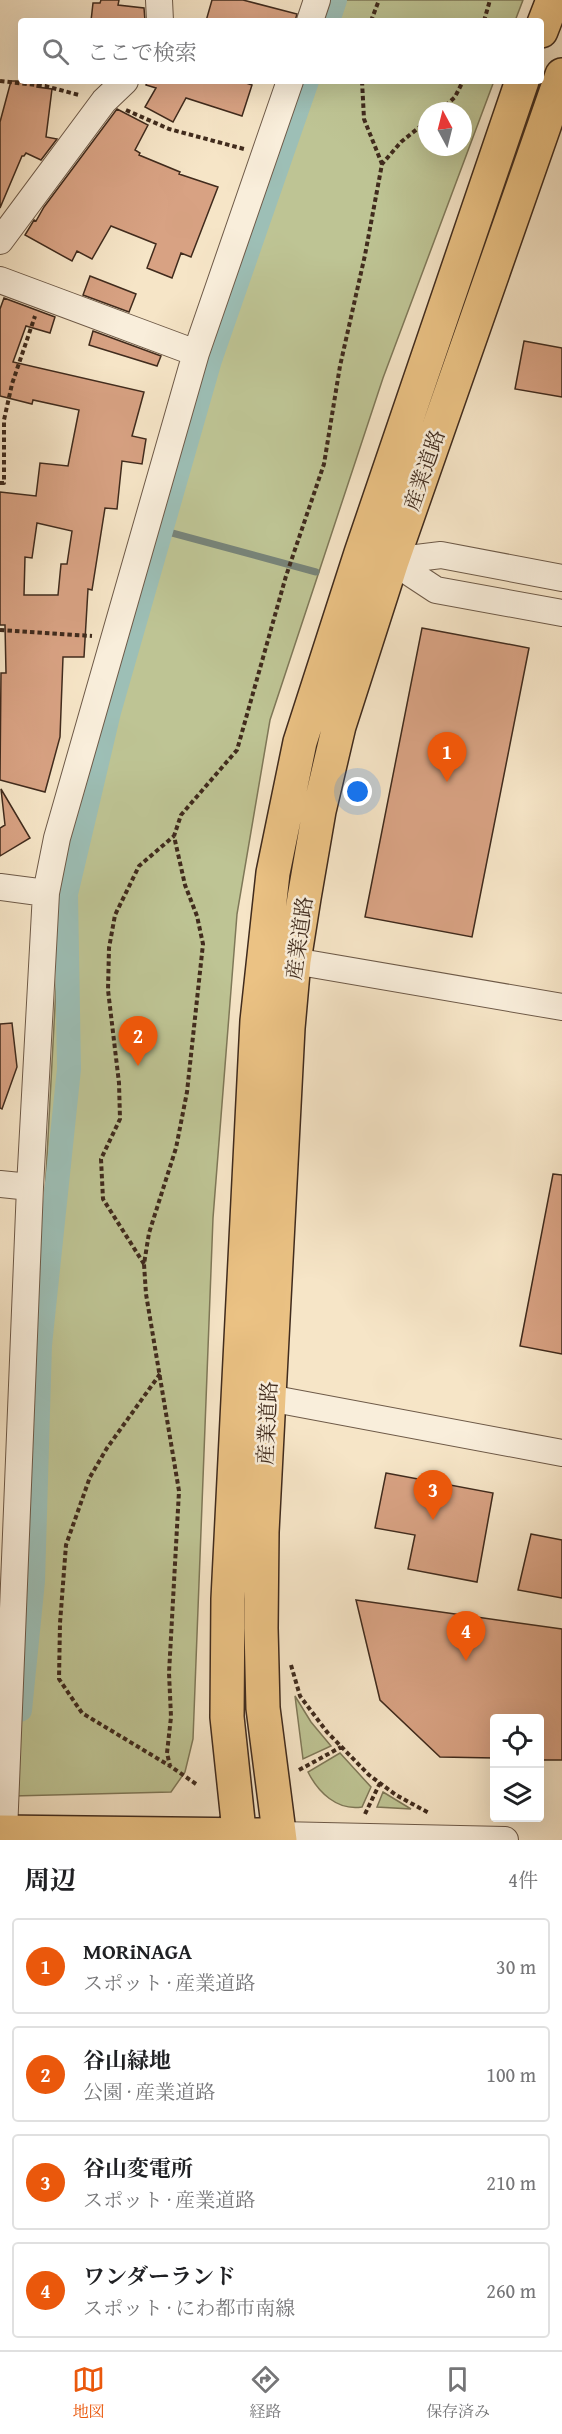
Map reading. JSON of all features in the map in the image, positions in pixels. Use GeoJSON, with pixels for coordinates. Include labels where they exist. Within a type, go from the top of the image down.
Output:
{"type":"FeatureCollection","features":[{"type":"Feature","properties":{"kind":"main road"},"geometry":{"type":"LineString","coordinates":[[544,24],[553,0]]}},
{"type":"Feature","properties":{"kind":"main road","name":"産業道路"},"geometry":{"type":"LineString","coordinates":[[280,1838],[263,1708],[262,1532],[288,1028],[294,961],[319,811],[339,726],[393,561],[562,75]]}},
{"type":"Feature","properties":{"kind":"main road","name":"産業道路"},"geometry":{"type":"LineString","coordinates":[[240,1838],[227,1717],[228,1599],[244,1247],[261,977],[273,873],[300,742],[361,553],[521,84]]}},
{"type":"Feature","properties":{"kind":"main road"},"geometry":{"type":"LineString","coordinates":[[2,1832],[280,1838]]}},
{"type":"Feature","properties":{"kind":"street"},"geometry":{"type":"LineString","coordinates":[[159,0],[160,18]]}},
{"type":"Feature","properties":{"kind":"street"},"geometry":{"type":"LineString","coordinates":[[311,18],[317,0]]}},
{"type":"Feature","properties":{"kind":"street"},"geometry":{"type":"LineString","coordinates":[[0,240],[104,101],[122,84]]}},
{"type":"Feature","properties":{"kind":"street"},"geometry":{"type":"LineString","coordinates":[[2,1832],[9,1481],[30,1187],[46,893],[57,838],[196,353],[289,84]]}},
{"type":"Feature","properties":{"kind":"street"},"geometry":{"type":"LineString","coordinates":[[0,280],[196,353]]}},
{"type":"Feature","properties":{"kind":"street"},"geometry":{"type":"LineString","coordinates":[[361,553],[393,561],[436,590],[562,613]]}},
{"type":"Feature","properties":{"kind":"street"},"geometry":{"type":"LineString","coordinates":[[393,561],[441,555],[562,578]]}},
{"type":"Feature","properties":{"kind":"street"},"geometry":{"type":"LineString","coordinates":[[0,887],[46,893]]}},
{"type":"Feature","properties":{"kind":"street"},"geometry":{"type":"LineString","coordinates":[[294,961],[562,1007]]}},
{"type":"Feature","properties":{"kind":"street"},"geometry":{"type":"LineString","coordinates":[[0,1184],[30,1187]]}},
{"type":"Feature","properties":{"kind":"street"},"geometry":{"type":"LineString","coordinates":[[269,1398],[562,1453]]}},
{"type":"Feature","properties":{"kind":"street"},"geometry":{"type":"LineString","coordinates":[[280,1838],[505,1840]]}},
{"type":"Feature","properties":{"kind":"path"},"geometry":{"type":"LineString","coordinates":[[372,18],[379,0]]}},
{"type":"Feature","properties":{"kind":"path"},"geometry":{"type":"LineString","coordinates":[[485,18],[490,0]]}},
{"type":"Feature","properties":{"kind":"path"},"geometry":{"type":"LineString","coordinates":[[0,81],[18,83]]}},
{"type":"Feature","properties":{"kind":"path"},"geometry":{"type":"LineString","coordinates":[[27,84],[45,86],[104,101],[169,129],[264,155]]}},
{"type":"Feature","properties":{"kind":"path"},"geometry":{"type":"LineString","coordinates":[[362,84],[364,118],[382,164]]}},
{"type":"Feature","properties":{"kind":"path"},"geometry":{"type":"LineString","coordinates":[[450,102],[462,84]]}},
{"type":"Feature","properties":{"kind":"path"},"geometry":{"type":"LineString","coordinates":[[170,1767],[167,1754],[171,1717],[169,1673],[179,1491],[146,1294],[144,1264],[149,1233],[176,1148],[188,1092],[203,944],[197,916],[185,885],[174,837],[181,815],[237,750],[286,576],[324,464],[340,366],[365,255],[382,164],[401,142],[418,128]]}},
{"type":"Feature","properties":{"kind":"path"},"geometry":{"type":"LineString","coordinates":[[0,483],[4,483],[4,420],[12,384],[41,297]]}},
{"type":"Feature","properties":{"kind":"path"},"geometry":{"type":"LineString","coordinates":[[0,630],[51,631],[114,638]]}},
{"type":"Feature","properties":{"kind":"path"},"geometry":{"type":"LineString","coordinates":[[144,1264],[102,1199],[101,1159],[120,1119],[119,1083],[108,990],[109,948],[115,915],[139,866],[174,837]]}},
{"type":"Feature","properties":{"kind":"path"},"geometry":{"type":"LineString","coordinates":[[160,1374],[107,1448],[90,1477],[66,1545],[60,1623],[59,1679],[82,1713],[196,1784]]}},
{"type":"Feature","properties":{"kind":"path"},"geometry":{"type":"LineString","coordinates":[[290,1658],[300,1696],[327,1732],[380,1783],[431,1814]]}},
{"type":"Feature","properties":{"kind":"path"},"geometry":{"type":"LineString","coordinates":[[299,1770],[341,1747]]}},
{"type":"Feature","properties":{"kind":"path"},"geometry":{"type":"LineString","coordinates":[[365,1814],[380,1783]]}},
{"type":"Feature","properties":{"kind":"green space"},"geometry":{"type":"Polygon","coordinates":[[[331,0],[523,0],[516,18],[325,18],[331,0]]]}},
{"type":"Feature","properties":{"kind":"green space"},"geometry":{"type":"Polygon","coordinates":[[[302,84],[493,84],[472,140],[472,102],[418,102],[418,156],[466,156],[383,378],[270,720],[237,914],[213,1218],[193,1739],[185,1772],[171,1792],[13,1796],[61,893],[104,710],[205,359],[302,84]]]}},
{"type":"Feature","properties":{"kind":"green space"},"geometry":{"type":"Polygon","coordinates":[[[295,1696],[311,1722],[331,1746],[303,1759],[295,1696]]]}},
{"type":"Feature","properties":{"kind":"green space"},"geometry":{"type":"Polygon","coordinates":[[[340,1753],[371,1787],[362,1807],[344,1806],[329,1799],[308,1772],[340,1753]]]}},
{"type":"Feature","properties":{"kind":"green space"},"geometry":{"type":"Polygon","coordinates":[[[383,1792],[411,1809],[377,1807],[383,1792]]]}},
{"type":"Feature","properties":{"kind":"building"},"geometry":{"type":"Polygon","coordinates":[[[101,0],[119,0],[118,5],[144,8],[145,18],[91,18],[93,3],[100,3],[101,0]]]}},
{"type":"Feature","properties":{"kind":"building"},"geometry":{"type":"Polygon","coordinates":[[[212,0],[243,0],[297,14],[296,18],[207,18],[212,0]]]}},
{"type":"Feature","properties":{"kind":"building"},"geometry":{"type":"Polygon","coordinates":[[[11,81],[18,81],[18,84],[38,84],[37,87],[52,89],[46,137],[57,139],[41,160],[26,153],[22,156],[0,208],[0,122],[11,81]]]}},
{"type":"Feature","properties":{"kind":"building"},"geometry":{"type":"Polygon","coordinates":[[[146,85],[252,85],[242,116],[186,98],[173,122],[145,107],[156,88],[146,85]]]}},
{"type":"Feature","properties":{"kind":"building"},"geometry":{"type":"Polygon","coordinates":[[[117,109],[148,125],[135,150],[140,153],[139,155],[180,172],[179,174],[218,187],[191,257],[181,253],[172,278],[147,268],[156,244],[111,226],[92,259],[77,251],[72,261],[25,235],[117,109]]]}},
{"type":"Feature","properties":{"kind":"building"},"geometry":{"type":"Polygon","coordinates":[[[90,276],[136,294],[129,312],[83,295],[90,276]]]}},
{"type":"Feature","properties":{"kind":"building"},"geometry":{"type":"Polygon","coordinates":[[[4,298],[55,317],[50,333],[26,326],[13,362],[144,392],[132,436],[146,439],[142,464],[122,461],[117,509],[105,508],[92,590],[88,589],[84,657],[63,657],[60,737],[45,792],[0,780],[1,673],[6,673],[5,625],[0,625],[0,492],[36,496],[40,463],[68,466],[79,410],[33,400],[32,404],[0,396],[0,309],[4,298]],[[37,523],[32,558],[25,557],[24,595],[58,595],[61,564],[67,564],[72,531],[37,523]]]}},
{"type":"Feature","properties":{"kind":"building"},"geometry":{"type":"Polygon","coordinates":[[[93,331],[161,356],[157,366],[89,345],[93,331]]]}},
{"type":"Feature","properties":{"kind":"building"},"geometry":{"type":"Polygon","coordinates":[[[524,341],[562,348],[562,397],[515,389],[524,341]]]}},
{"type":"Feature","properties":{"kind":"building"},"geometry":{"type":"Polygon","coordinates":[[[422,628],[529,648],[472,937],[365,917],[422,628]]]}},
{"type":"Feature","properties":{"kind":"building"},"geometry":{"type":"Polygon","coordinates":[[[1,789],[30,838],[0,856],[0,828],[5,825],[1,789]]]}},
{"type":"Feature","properties":{"kind":"building"},"geometry":{"type":"Polygon","coordinates":[[[12,1023],[17,1067],[2,1109],[0,1108],[0,1024],[12,1023]]]}},
{"type":"Feature","properties":{"kind":"building"},"geometry":{"type":"Polygon","coordinates":[[[553,1174],[562,1175],[562,1354],[520,1346],[553,1174]]]}},
{"type":"Feature","properties":{"kind":"building"},"geometry":{"type":"Polygon","coordinates":[[[386,1473],[493,1493],[477,1582],[408,1569],[415,1535],[375,1528],[386,1473]]]}},
{"type":"Feature","properties":{"kind":"building"},"geometry":{"type":"Polygon","coordinates":[[[531,1534],[562,1540],[562,1598],[518,1590],[531,1534]]]}},
{"type":"Feature","properties":{"kind":"building"},"geometry":{"type":"Polygon","coordinates":[[[356,1600],[562,1629],[562,1760],[544,1760],[544,1714],[490,1714],[490,1758],[440,1757],[380,1700],[356,1600]]]}},
{"type":"Feature","properties":{"kind":"waterway"},"geometry":{"type":"LineString","coordinates":[[329,18],[335,0]]}},
{"type":"Feature","properties":{"kind":"waterway"},"geometry":{"type":"LineString","coordinates":[[20,1710],[33,1581],[40,1345],[69,1069],[66,894],[109,712],[210,360],[306,84]]}},
{"type":"Feature","properties":{"kind":"waterway"},"geometry":{"type":"LineString","coordinates":[[161,530],[316,572]]}},
{"type":"Feature","properties":{"kind":"place","name":"MORiNAGA"},"geometry":{"type":"Point","coordinates":[447,782]}},
{"type":"Feature","properties":{"kind":"place","name":"谷山緑地"},"geometry":{"type":"Point","coordinates":[138,1066]}},
{"type":"Feature","properties":{"kind":"place","name":"谷山変電所"},"geometry":{"type":"Point","coordinates":[433,1520]}},
{"type":"Feature","properties":{"kind":"place","name":"ワンダーランド"},"geometry":{"type":"Point","coordinates":[466,1661]}}]}
